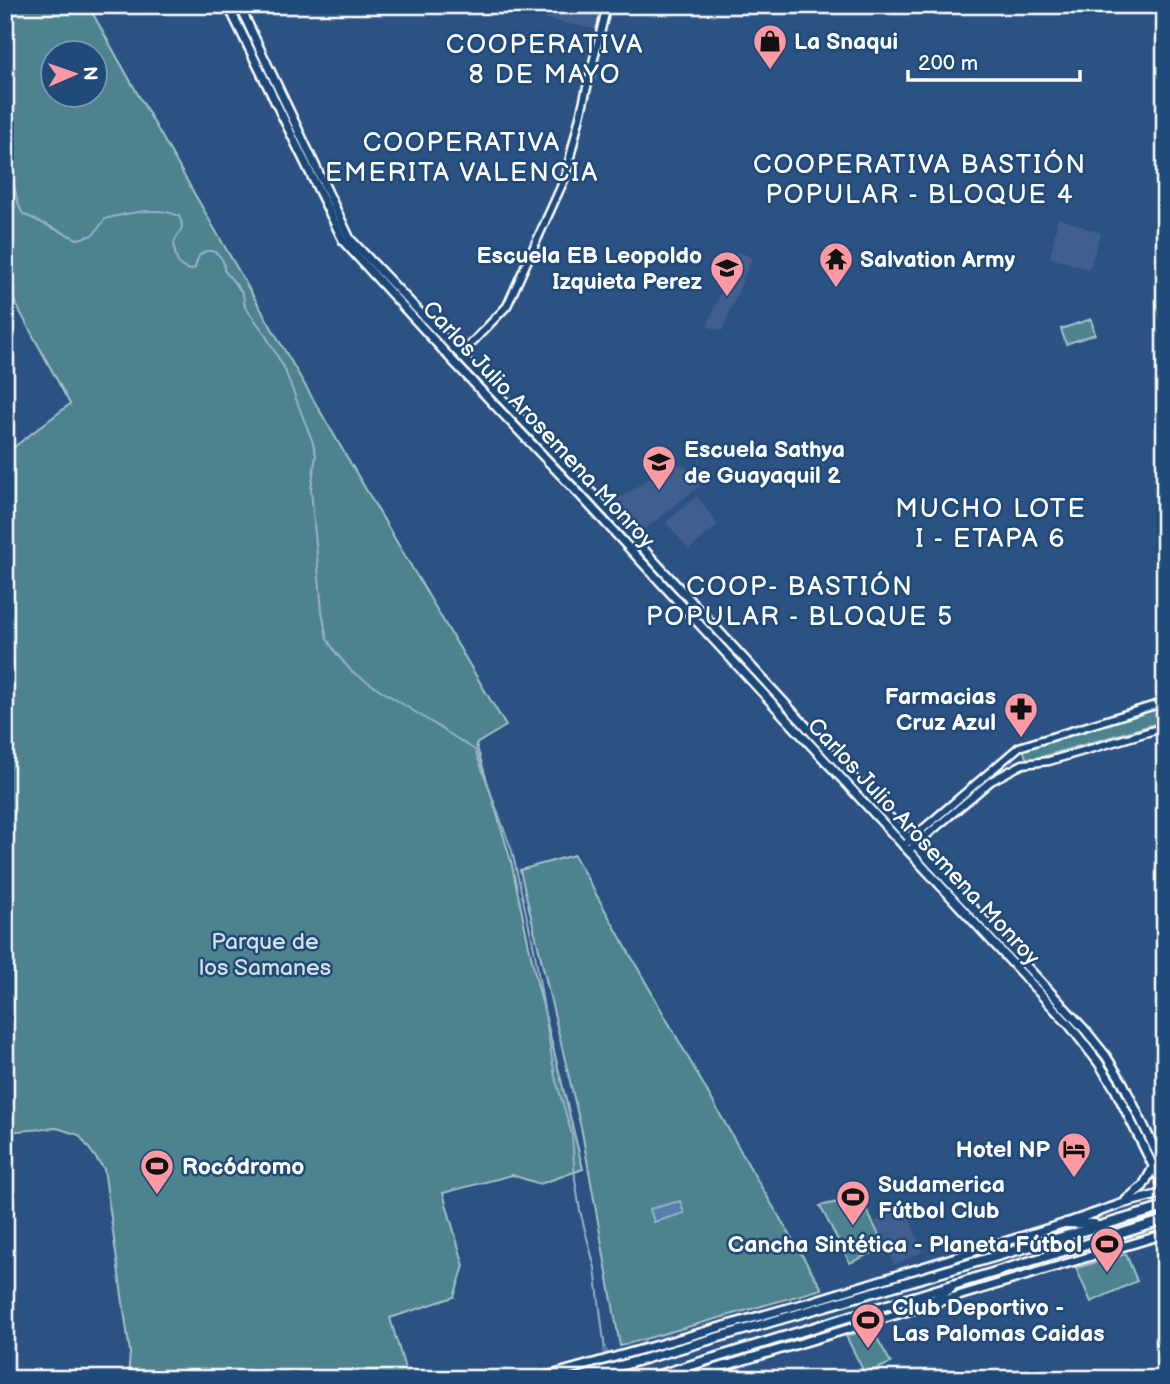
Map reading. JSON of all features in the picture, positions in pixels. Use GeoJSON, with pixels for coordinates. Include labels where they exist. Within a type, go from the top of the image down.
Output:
{"type":"FeatureCollection","features":[{"type":"Feature","properties":{"kind":"highway"},"geometry":{"type":"LineString","coordinates":[[575,1379],[1165,1206]]}},
{"type":"Feature","properties":{"kind":"highway"},"geometry":{"type":"LineString","coordinates":[[646,1379],[1165,1220]]}},
{"type":"Feature","properties":{"kind":"highway"},"geometry":{"type":"LineString","coordinates":[[1066,1223],[1104,1224]]}},
{"type":"Feature","properties":{"kind":"highway"},"geometry":{"type":"LineString","coordinates":[[925,1306],[961,1282]]}},
{"type":"Feature","properties":{"kind":"main road","name":"Carlos Julio Arosemena Monroy"},"geometry":{"type":"LineString","coordinates":[[228,5],[345,242],[1071,1027],[1114,1087],[1165,1191]]}},
{"type":"Feature","properties":{"kind":"main road","name":"Carlos Julio Arosemena Monroy"},"geometry":{"type":"LineString","coordinates":[[239,5],[350,239],[589,490],[1077,1022],[1106,1056],[1123,1083],[1164,1167]]}},
{"type":"Feature","properties":{"kind":"main road"},"geometry":{"type":"LineString","coordinates":[[451,359],[458,353]]}},
{"type":"Feature","properties":{"kind":"main road"},"geometry":{"type":"LineString","coordinates":[[1121,1204],[1143,1186],[1154,1166]]}},
{"type":"Feature","properties":{"kind":"main road"},"geometry":{"type":"LineString","coordinates":[[537,1379],[813,1301],[1165,1191]]}},
{"type":"Feature","properties":{"kind":"main road"},"geometry":{"type":"LineString","coordinates":[[681,1379],[1165,1234]]}},
{"type":"Feature","properties":{"kind":"street"},"geometry":{"type":"LineString","coordinates":[[458,353],[507,306],[565,178],[607,5]]}},
{"type":"Feature","properties":{"kind":"street"},"geometry":{"type":"LineString","coordinates":[[905,848],[1019,747],[1165,702]]}},
{"type":"Feature","properties":{"kind":"street"},"geometry":{"type":"LineString","coordinates":[[912,842],[991,781],[1023,764],[1049,761],[1165,727]]}},
{"type":"Feature","properties":{"kind":"shaded area"},"geometry":{"type":"Polygon","coordinates":[[[513,5],[602,5],[598,30],[512,12],[513,5]]]}},
{"type":"Feature","properties":{"kind":"shaded area"},"geometry":{"type":"Polygon","coordinates":[[[1058,218],[1101,233],[1089,269],[1050,258],[1058,218]]]}},
{"type":"Feature","properties":{"kind":"shaded area","name":"Escuela EB Leopoldo Izquieta Perez"},"geometry":{"type":"Polygon","coordinates":[[[738,251],[752,258],[722,331],[707,326],[738,251]]]}},
{"type":"Feature","properties":{"kind":"shaded area","name":"Escuela Sathya de Guayaquil 2"},"geometry":{"type":"Polygon","coordinates":[[[675,461],[707,480],[639,534],[609,505],[675,461]]]}},
{"type":"Feature","properties":{"kind":"shaded area"},"geometry":{"type":"Polygon","coordinates":[[[697,496],[718,525],[689,550],[666,522],[697,496]]]}},
{"type":"Feature","properties":{"kind":"shaded area"},"geometry":{"type":"Polygon","coordinates":[[[680,1201],[684,1213],[654,1222],[650,1209],[680,1201]]]}},
{"type":"Feature","properties":{"kind":"shaded area"},"geometry":{"type":"Polygon","coordinates":[[[904,1207],[923,1251],[894,1265],[874,1222],[904,1207]]]}},
{"type":"Feature","properties":{"kind":"green space","name":"Parque de los Samanes"},"geometry":{"type":"Polygon","coordinates":[[[5,5],[88,5],[106,38],[38,38],[38,108],[108,108],[108,41],[294,367],[506,726],[476,744],[511,861],[535,974],[583,1169],[540,1184],[512,1175],[443,1193],[464,1266],[454,1297],[390,1318],[408,1379],[128,1379],[130,1352],[104,1169],[79,1135],[57,1128],[5,1132],[5,454],[70,404],[5,284],[5,5]]]}},
{"type":"Feature","properties":{"kind":"green space"},"geometry":{"type":"Polygon","coordinates":[[[1091,319],[1095,334],[1066,344],[1061,329],[1091,319]]]}},
{"type":"Feature","properties":{"kind":"green space"},"geometry":{"type":"Polygon","coordinates":[[[1165,704],[1165,721],[1031,760],[1025,755],[1024,749],[1027,746],[1165,704]]]}},
{"type":"Feature","properties":{"kind":"green space"},"geometry":{"type":"Polygon","coordinates":[[[574,855],[752,1171],[822,1289],[620,1346],[582,1132],[520,870],[574,855]]]}},
{"type":"Feature","properties":{"kind":"green space","name":"Sudamerica Fútbol Club"},"geometry":{"type":"Polygon","coordinates":[[[860,1197],[885,1247],[850,1263],[820,1206],[860,1197]]]}},
{"type":"Feature","properties":{"kind":"green space","name":"Cancha Sintética - Planeta Fútbol"},"geometry":{"type":"Polygon","coordinates":[[[1126,1254],[1137,1281],[1091,1302],[1076,1268],[1126,1254]]]}},
{"type":"Feature","properties":{"kind":"green space","name":"Club Deportivo - Las Palomas Caidas"},"geometry":{"type":"Polygon","coordinates":[[[872,1329],[891,1363],[865,1374],[846,1336],[872,1329]]]}},
{"type":"Feature","properties":{"kind":"waterway"},"geometry":{"type":"LineString","coordinates":[[5,172],[12,182],[23,214],[77,239],[90,236],[105,219],[117,216],[153,211],[179,216],[182,227],[174,243],[179,264],[191,270],[195,268],[198,257],[203,253],[216,253],[222,260],[224,270],[243,294],[245,307],[263,331],[284,368],[316,455],[311,489],[327,639],[352,672],[475,750],[512,851],[534,948],[555,1077],[572,1135],[575,1179],[580,1211],[595,1268],[605,1351]]}},
{"type":"Feature","properties":{"kind":"waterway"},"geometry":{"type":"LineString","coordinates":[[605,1351],[615,1379]]}},
{"type":"Feature","properties":{"kind":"place","name":"La Snaqui"},"geometry":{"type":"Point","coordinates":[770,71]}},
{"type":"Feature","properties":{"kind":"place","name":"Salvation Army"},"geometry":{"type":"Point","coordinates":[836,289]}},
{"type":"Feature","properties":{"kind":"place","name":"Escuela EB Leopoldo Izquieta Perez"},"geometry":{"type":"Point","coordinates":[727,298]}},
{"type":"Feature","properties":{"kind":"place","name":"Escuela Sathya de Guayaquil 2"},"geometry":{"type":"Point","coordinates":[659,492]}},
{"type":"Feature","properties":{"kind":"place","name":"Farmacias Cruz Azul"},"geometry":{"type":"Point","coordinates":[1021,739]}},
{"type":"Feature","properties":{"kind":"place","name":"Hotel NP"},"geometry":{"type":"Point","coordinates":[1074,1179]}},
{"type":"Feature","properties":{"kind":"place","name":"Rocódromo"},"geometry":{"type":"Point","coordinates":[157,1196]}},
{"type":"Feature","properties":{"kind":"place","name":"Sudamerica Fútbol Club"},"geometry":{"type":"Point","coordinates":[853,1227]}},
{"type":"Feature","properties":{"kind":"place","name":"Cancha Sintética - Planeta Fútbol"},"geometry":{"type":"Point","coordinates":[1107,1274]}},
{"type":"Feature","properties":{"kind":"place","name":"Club Deportivo - Las Palomas Caidas"},"geometry":{"type":"Point","coordinates":[868,1350]}},
{"type":"Feature","properties":{"kind":"district","name":"COOPERATIVA 8 DE MAYO"},"geometry":{"type":"Point","coordinates":[545,59]}},
{"type":"Feature","properties":{"kind":"district","name":"COOPERATIVA EMERITA VALENCIA"},"geometry":{"type":"Point","coordinates":[462,157]}},
{"type":"Feature","properties":{"kind":"district","name":"COOPERATIVA BASTIÓN POPULAR - BLOQUE 4"},"geometry":{"type":"Point","coordinates":[920,179]}},
{"type":"Feature","properties":{"kind":"district","name":"MUCHO LOTE I - ETAPA 6"},"geometry":{"type":"Point","coordinates":[991,523]}},
{"type":"Feature","properties":{"kind":"district","name":"COOP- BASTIÓN POPULAR - BLOQUE 5"},"geometry":{"type":"Point","coordinates":[800,601]}}]}
